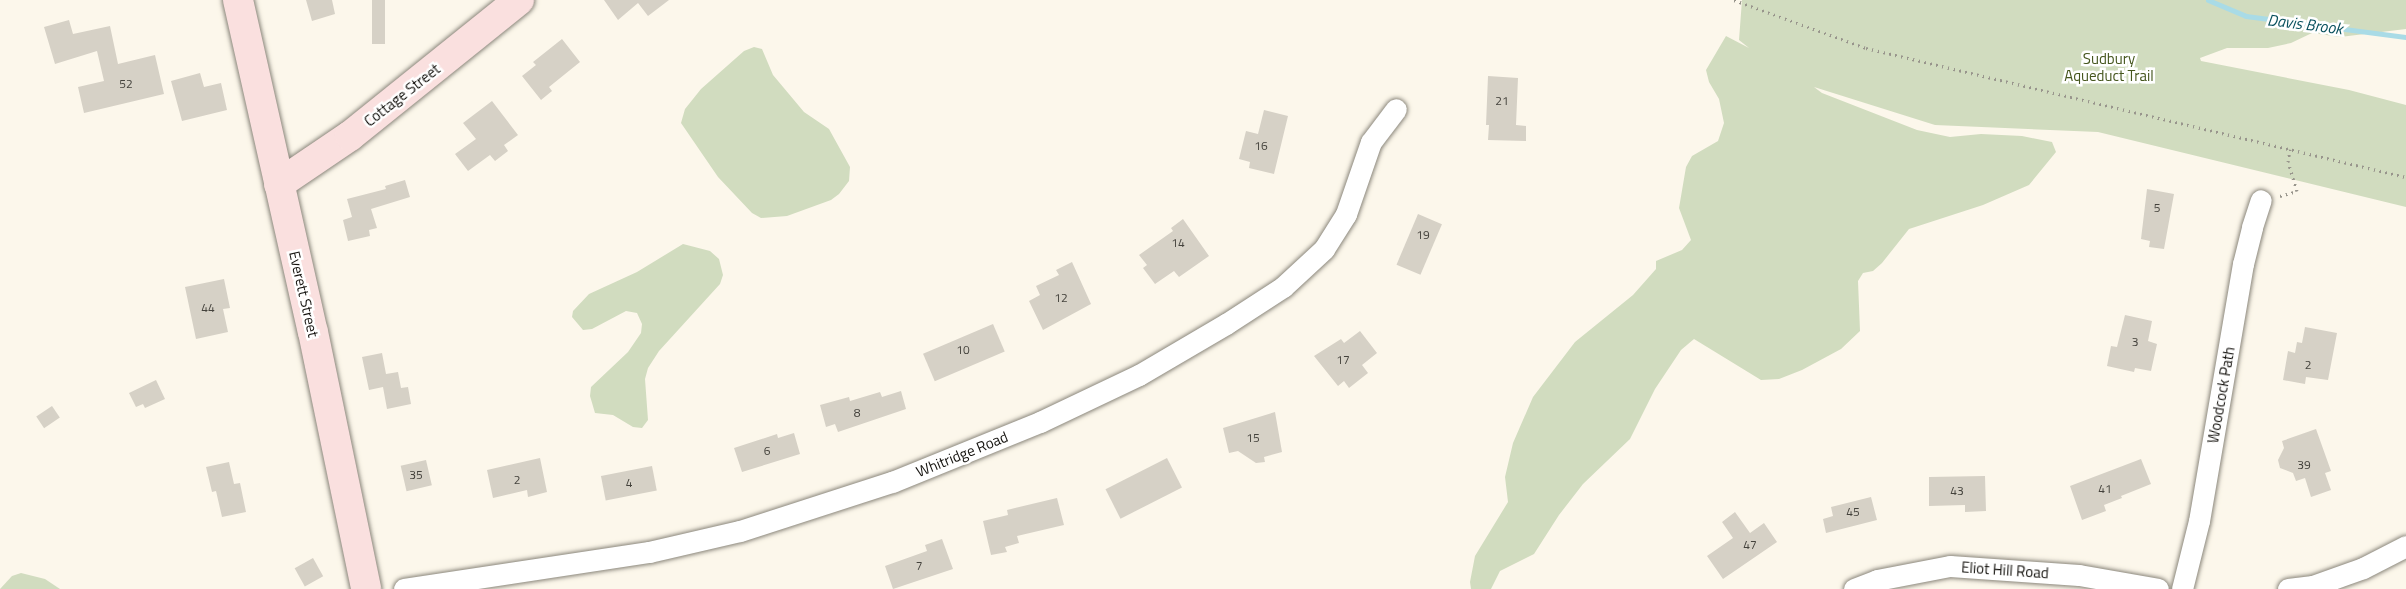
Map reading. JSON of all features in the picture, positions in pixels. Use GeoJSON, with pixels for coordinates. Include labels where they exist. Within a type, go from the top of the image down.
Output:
{"type":"FeatureCollection","features":[{"type":"Feature","properties":{"kind":"street","name":"Everett Street"},"geometry":{"type":"LineString","coordinates":[[238,0],[366,589]]}},
{"type":"Feature","properties":{"kind":"street","name":"Cottage Street"},"geometry":{"type":"LineString","coordinates":[[279,184],[350,136],[519,0]]}},
{"type":"Feature","properties":{"kind":"street","name":"Whitridge Road"},"geometry":{"type":"LineString","coordinates":[[404,589],[649,552],[740,531],[892,482],[1040,422],[1139,375],[1226,324],[1283,287],[1324,249],[1346,214],[1371,142],[1396,109]]}},
{"type":"Feature","properties":{"kind":"street","name":"Woodcock Path"},"geometry":{"type":"LineString","coordinates":[[2182,589],[2199,521],[2243,264],[2261,200]]}},
{"type":"Feature","properties":{"kind":"street"},"geometry":{"type":"LineString","coordinates":[[2288,589],[2313,586],[2363,568],[2406,546]]}},
{"type":"Feature","properties":{"kind":"street","name":"Eliot Hill Road"},"geometry":{"type":"LineString","coordinates":[[1854,589],[1877,580],[1950,566],[2079,575],[2158,589]]}},
{"type":"Feature","properties":{"kind":"path"},"geometry":{"type":"LineString","coordinates":[[1734,0],[1866,48],[2406,177]]}},
{"type":"Feature","properties":{"kind":"path"},"geometry":{"type":"LineString","coordinates":[[2261,200],[2297,191],[2288,162],[2290,149]]}},
{"type":"Feature","properties":{"kind":"green space","name":"Sudbury Aqueduct Trail"},"geometry":{"type":"Polygon","coordinates":[[[1742,0],[2406,0],[2406,29],[2340,37],[2312,33],[2291,43],[2268,48],[2227,48],[2200,58],[2201,61],[2349,90],[2406,105],[2406,207],[2098,132],[1935,125],[1814,87],[1822,93],[1917,130],[1950,137],[1981,134],[2022,136],[2052,142],[2056,152],[2029,185],[1983,205],[1909,229],[1882,263],[1873,271],[1863,273],[1858,281],[1860,331],[1841,349],[1802,370],[1779,379],[1761,380],[1694,339],[1681,350],[1655,389],[1630,439],[1583,484],[1559,515],[1534,554],[1500,571],[1491,589],[1471,589],[1470,582],[1475,556],[1508,502],[1505,477],[1513,443],[1533,397],[1575,342],[1633,295],[1656,269],[1656,261],[1682,250],[1691,240],[1679,208],[1686,167],[1692,156],[1718,141],[1724,123],[1719,99],[1709,82],[1706,70],[1726,36],[1749,48],[1739,40],[1742,0]]]}},
{"type":"Feature","properties":{"kind":"green space"},"geometry":{"type":"Polygon","coordinates":[[[754,47],[762,49],[773,75],[804,112],[829,129],[850,167],[849,181],[839,194],[831,200],[787,216],[761,218],[752,213],[718,177],[681,123],[685,109],[701,89],[744,51],[754,47]]]}},
{"type":"Feature","properties":{"kind":"green space"},"geometry":{"type":"Polygon","coordinates":[[[683,244],[710,251],[719,259],[723,275],[720,284],[659,351],[648,368],[645,379],[648,420],[642,428],[633,427],[613,415],[595,413],[590,396],[591,387],[628,352],[641,333],[642,324],[637,313],[626,311],[592,329],[583,330],[572,317],[573,311],[589,294],[637,272],[683,244]]]}},
{"type":"Feature","properties":{"kind":"green space"},"geometry":{"type":"Polygon","coordinates":[[[21,573],[45,579],[60,589],[0,589],[12,576],[21,573]]]}},
{"type":"Feature","properties":{"kind":"building"},"geometry":{"type":"Polygon","coordinates":[[[306,0],[332,0],[335,14],[312,21],[306,0]]]}},
{"type":"Feature","properties":{"kind":"building"},"geometry":{"type":"Polygon","coordinates":[[[372,0],[385,0],[385,44],[372,44],[372,0]]]}},
{"type":"Feature","properties":{"kind":"building"},"geometry":{"type":"Polygon","coordinates":[[[604,0],[669,0],[648,16],[638,3],[618,20],[604,0]]]}},
{"type":"Feature","properties":{"kind":"building"},"geometry":{"type":"Polygon","coordinates":[[[69,20],[73,34],[110,26],[118,64],[155,55],[164,94],[84,113],[78,87],[104,81],[97,51],[55,64],[44,27],[69,20]]]}},
{"type":"Feature","properties":{"kind":"building"},"geometry":{"type":"Polygon","coordinates":[[[562,39],[580,62],[549,87],[552,91],[541,100],[522,76],[536,65],[533,62],[562,39]]]}},
{"type":"Feature","properties":{"kind":"building"},"geometry":{"type":"Polygon","coordinates":[[[200,73],[204,87],[221,83],[227,110],[182,121],[171,81],[200,73]]]}},
{"type":"Feature","properties":{"kind":"building"},"geometry":{"type":"Polygon","coordinates":[[[1488,76],[1518,78],[1516,125],[1526,126],[1526,141],[1488,140],[1489,125],[1486,125],[1488,76]]]}},
{"type":"Feature","properties":{"kind":"building"},"geometry":{"type":"Polygon","coordinates":[[[492,101],[518,135],[504,145],[508,151],[495,161],[490,155],[468,171],[455,154],[476,139],[463,123],[492,101]]]}},
{"type":"Feature","properties":{"kind":"building"},"geometry":{"type":"Polygon","coordinates":[[[1264,110],[1288,116],[1274,174],[1249,168],[1250,162],[1239,159],[1246,131],[1258,134],[1264,110]]]}},
{"type":"Feature","properties":{"kind":"building"},"geometry":{"type":"Polygon","coordinates":[[[405,180],[410,197],[371,209],[377,228],[369,230],[370,236],[348,241],[343,220],[352,217],[347,199],[386,189],[385,186],[405,180]]]}},
{"type":"Feature","properties":{"kind":"building"},"geometry":{"type":"Polygon","coordinates":[[[2147,189],[2174,194],[2164,249],[2149,247],[2150,241],[2141,239],[2147,189]]]}},
{"type":"Feature","properties":{"kind":"building"},"geometry":{"type":"Polygon","coordinates":[[[1418,214],[1442,224],[1420,275],[1397,265],[1418,214]]]}},
{"type":"Feature","properties":{"kind":"building"},"geometry":{"type":"Polygon","coordinates":[[[1183,219],[1209,256],[1179,277],[1174,271],[1155,284],[1143,268],[1147,265],[1139,255],[1173,231],[1171,228],[1183,219]]]}},
{"type":"Feature","properties":{"kind":"building"},"geometry":{"type":"Polygon","coordinates":[[[1072,262],[1091,304],[1043,330],[1029,301],[1040,295],[1036,286],[1059,275],[1056,270],[1072,262]]]}},
{"type":"Feature","properties":{"kind":"building"},"geometry":{"type":"Polygon","coordinates":[[[224,279],[230,308],[223,309],[228,332],[196,339],[185,287],[224,279]]]}},
{"type":"Feature","properties":{"kind":"building"},"geometry":{"type":"Polygon","coordinates":[[[2125,315],[2152,321],[2148,341],[2157,344],[2151,371],[2135,368],[2134,372],[2107,366],[2111,346],[2117,347],[2125,315]]]}},
{"type":"Feature","properties":{"kind":"building"},"geometry":{"type":"Polygon","coordinates":[[[993,324],[1005,352],[935,381],[923,354],[993,324]]]}},
{"type":"Feature","properties":{"kind":"building"},"geometry":{"type":"Polygon","coordinates":[[[2305,327],[2337,333],[2328,380],[2306,377],[2305,384],[2283,380],[2288,351],[2295,353],[2297,342],[2302,343],[2305,327]]]}},
{"type":"Feature","properties":{"kind":"building"},"geometry":{"type":"Polygon","coordinates":[[[1360,331],[1377,353],[1362,365],[1368,373],[1349,388],[1344,381],[1338,386],[1314,356],[1341,339],[1344,343],[1360,331]]]}},
{"type":"Feature","properties":{"kind":"building"},"geometry":{"type":"Polygon","coordinates":[[[382,353],[386,374],[398,372],[401,388],[408,387],[411,404],[387,409],[383,387],[369,390],[362,357],[382,353]]]}},
{"type":"Feature","properties":{"kind":"building"},"geometry":{"type":"Polygon","coordinates":[[[156,380],[165,399],[145,408],[143,404],[136,407],[129,393],[156,380]]]}},
{"type":"Feature","properties":{"kind":"building"},"geometry":{"type":"Polygon","coordinates":[[[901,391],[906,409],[838,432],[835,424],[826,427],[820,405],[849,397],[850,401],[880,392],[882,397],[901,391]]]}},
{"type":"Feature","properties":{"kind":"building"},"geometry":{"type":"Polygon","coordinates":[[[52,406],[60,418],[44,428],[36,417],[52,406]]]}},
{"type":"Feature","properties":{"kind":"building"},"geometry":{"type":"Polygon","coordinates":[[[1275,412],[1282,452],[1264,457],[1265,462],[1256,463],[1238,451],[1229,453],[1223,428],[1275,412]]]}},
{"type":"Feature","properties":{"kind":"building"},"geometry":{"type":"Polygon","coordinates":[[[2316,429],[2331,471],[2325,473],[2331,490],[2311,497],[2305,478],[2296,481],[2293,473],[2280,468],[2278,460],[2284,448],[2282,441],[2316,429]]]}},
{"type":"Feature","properties":{"kind":"building"},"geometry":{"type":"Polygon","coordinates":[[[794,433],[800,454],[742,472],[734,448],[777,434],[778,438],[794,433]]]}},
{"type":"Feature","properties":{"kind":"building"},"geometry":{"type":"Polygon","coordinates":[[[540,458],[547,492],[528,497],[527,490],[493,498],[487,470],[540,458]]]}},
{"type":"Feature","properties":{"kind":"building"},"geometry":{"type":"Polygon","coordinates":[[[1167,458],[1182,487],[1121,519],[1106,489],[1167,458]]]}},
{"type":"Feature","properties":{"kind":"building"},"geometry":{"type":"Polygon","coordinates":[[[2141,459],[2151,484],[2121,496],[2122,498],[2104,505],[2106,511],[2082,520],[2070,486],[2141,459]]]}},
{"type":"Feature","properties":{"kind":"building"},"geometry":{"type":"Polygon","coordinates":[[[426,460],[432,485],[407,491],[401,466],[426,460]]]}},
{"type":"Feature","properties":{"kind":"building"},"geometry":{"type":"Polygon","coordinates":[[[229,462],[234,484],[240,483],[246,512],[222,517],[216,491],[212,492],[206,467],[229,462]]]}},
{"type":"Feature","properties":{"kind":"building"},"geometry":{"type":"Polygon","coordinates":[[[652,466],[657,491],[606,500],[601,476],[652,466]]]}},
{"type":"Feature","properties":{"kind":"building"},"geometry":{"type":"Polygon","coordinates":[[[1985,476],[1986,511],[1965,512],[1965,505],[1929,506],[1929,477],[1985,476]]]}},
{"type":"Feature","properties":{"kind":"building"},"geometry":{"type":"Polygon","coordinates":[[[1871,497],[1877,520],[1826,533],[1823,519],[1833,516],[1831,507],[1871,497]]]}},
{"type":"Feature","properties":{"kind":"building"},"geometry":{"type":"Polygon","coordinates":[[[1057,498],[1064,525],[1017,536],[1019,543],[1005,547],[1007,552],[991,555],[983,521],[1008,515],[1007,510],[1057,498]]]}},
{"type":"Feature","properties":{"kind":"building"},"geometry":{"type":"Polygon","coordinates":[[[1735,512],[1750,533],[1764,523],[1777,542],[1723,579],[1707,556],[1733,538],[1722,522],[1735,512]]]}},
{"type":"Feature","properties":{"kind":"building"},"geometry":{"type":"Polygon","coordinates":[[[942,539],[953,569],[893,589],[885,566],[927,551],[925,545],[942,539]]]}},
{"type":"Feature","properties":{"kind":"building"},"geometry":{"type":"Polygon","coordinates":[[[313,558],[323,576],[305,587],[295,568],[313,558]]]}},
{"type":"Feature","properties":{"kind":"waterway","name":"Davis Brook"},"geometry":{"type":"LineString","coordinates":[[2208,0],[2246,16],[2406,37]]}}]}
